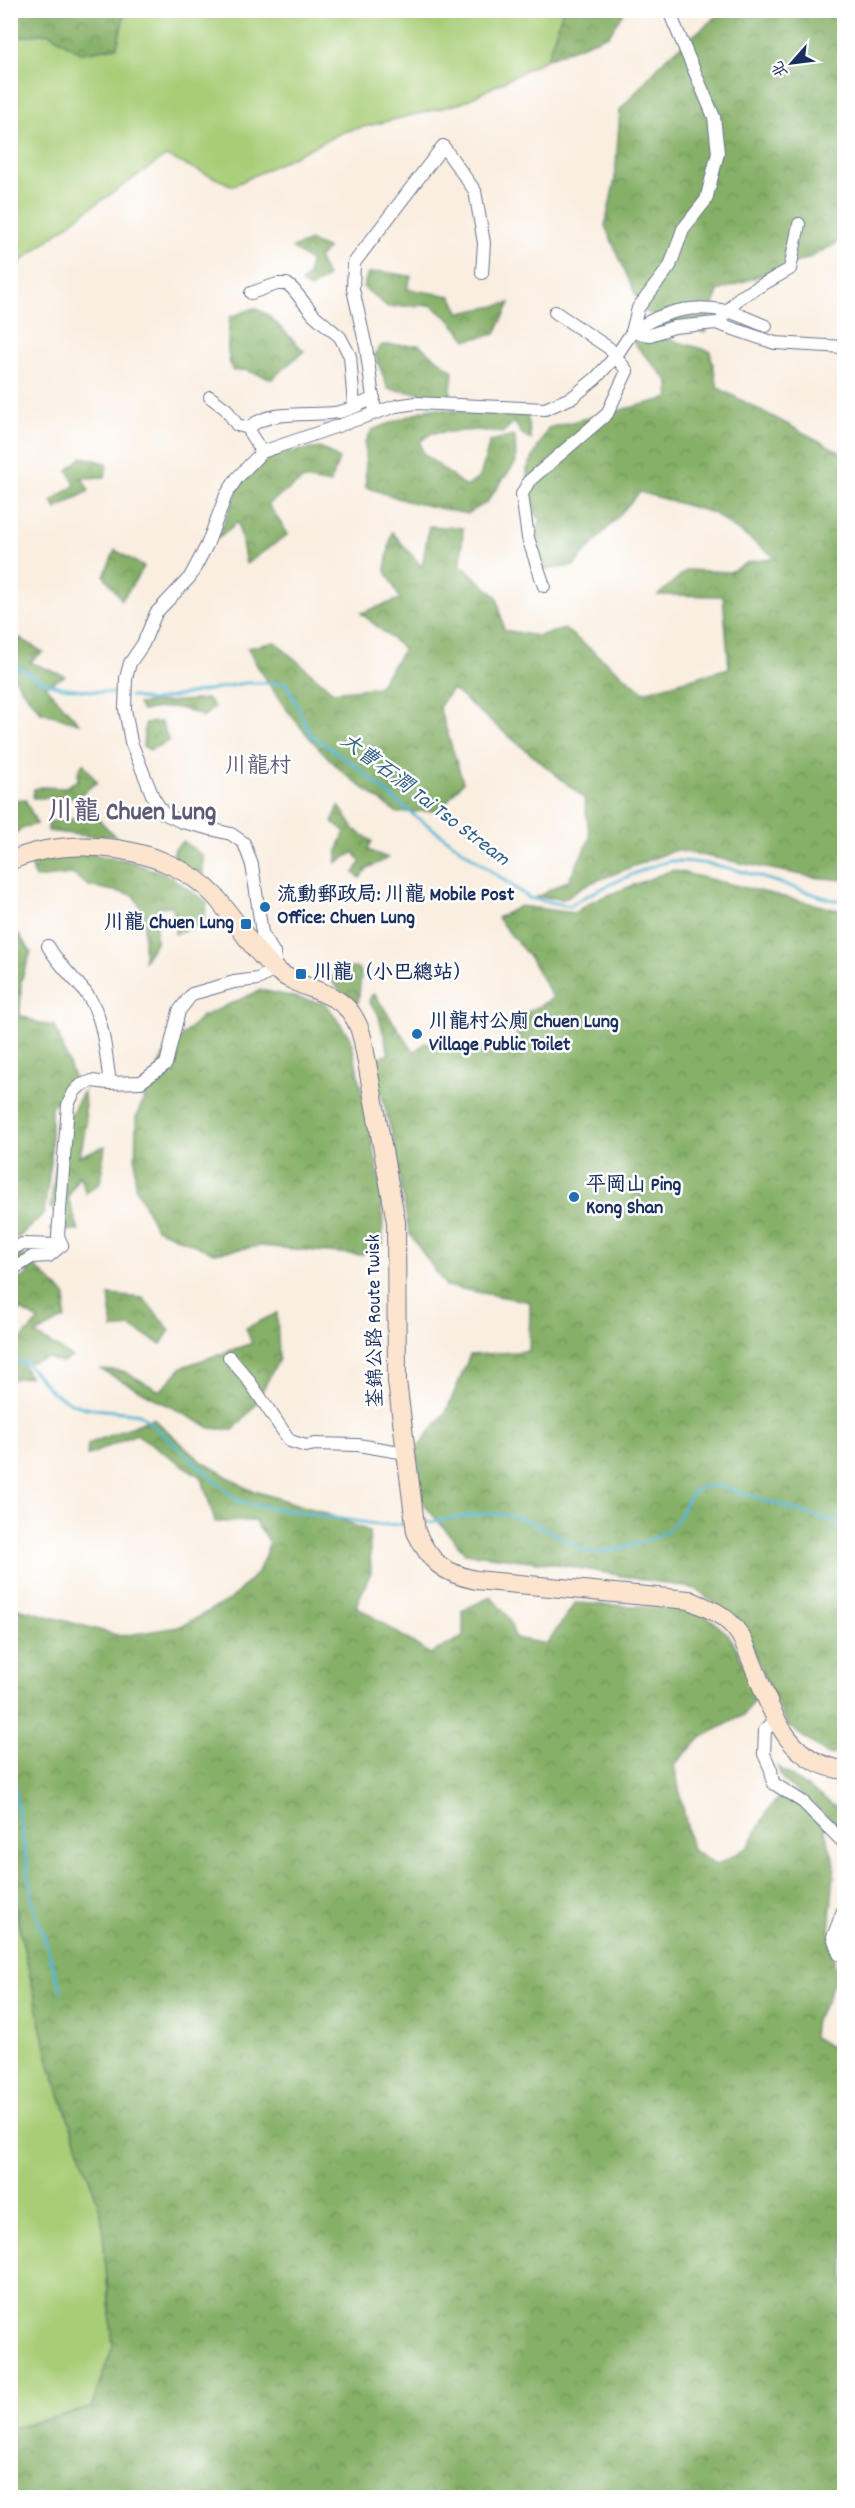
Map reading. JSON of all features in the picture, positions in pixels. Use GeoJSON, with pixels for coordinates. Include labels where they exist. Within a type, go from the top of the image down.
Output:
{"type":"FeatureCollection","features":[{"type":"Feature","properties":{"kind":"main road","name":"荃錦公路 Route Twisk"},"geometry":{"type":"LineString","coordinates":[[10,861],[49,850],[83,848],[137,853],[167,862],[209,890],[276,969],[301,985],[345,1004],[353,1014],[362,1034],[396,1222],[398,1253],[396,1358],[399,1404],[416,1532],[424,1550],[447,1571],[461,1576],[511,1584],[689,1600],[709,1608],[723,1616],[740,1636],[776,1720],[790,1742],[808,1758],[823,1765],[844,1770]]}},
{"type":"Feature","properties":{"kind":"street"},"geometry":{"type":"LineString","coordinates":[[62,1245],[57,1236],[68,1105],[74,1092],[81,1084],[92,1081],[141,1082],[166,1064],[179,1011],[192,994],[234,982],[258,979],[276,969],[274,953],[262,933],[252,865],[244,843],[231,834],[182,822],[163,813],[153,797],[131,742],[125,709],[126,678],[130,663],[143,644],[156,613],[190,577],[212,534],[226,495],[237,478],[262,452],[375,411],[416,403],[544,409],[573,398],[616,356],[632,332],[638,308],[669,266],[683,229],[706,200],[718,153],[714,117],[671,16],[673,10]]}},
{"type":"Feature","properties":{"kind":"street"},"geometry":{"type":"LineString","coordinates":[[375,411],[366,347],[354,303],[352,276],[354,263],[443,146],[475,191],[484,243],[482,273]]}},
{"type":"Feature","properties":{"kind":"street"},"geometry":{"type":"LineString","coordinates":[[716,323],[739,298],[790,269],[799,224]]}},
{"type":"Feature","properties":{"kind":"street"},"geometry":{"type":"LineString","coordinates":[[251,293],[276,284],[287,285],[314,315],[340,337],[351,356],[354,406]]}},
{"type":"Feature","properties":{"kind":"street"},"geometry":{"type":"LineString","coordinates":[[632,332],[652,318],[683,309],[727,311],[766,326]]}},
{"type":"Feature","properties":{"kind":"street"},"geometry":{"type":"LineString","coordinates":[[544,586],[528,538],[522,494],[529,481],[607,414],[627,371],[609,348],[555,312]]}},
{"type":"Feature","properties":{"kind":"street"},"geometry":{"type":"LineString","coordinates":[[632,332],[650,335],[674,327],[716,323],[775,343],[844,347]]}},
{"type":"Feature","properties":{"kind":"street"},"geometry":{"type":"LineString","coordinates":[[210,397],[226,409],[237,425],[249,428]]}},
{"type":"Feature","properties":{"kind":"street"},"geometry":{"type":"LineString","coordinates":[[249,428],[253,424],[283,415],[337,412],[374,398]]}},
{"type":"Feature","properties":{"kind":"street"},"geometry":{"type":"LineString","coordinates":[[249,428],[250,435],[262,452]]}},
{"type":"Feature","properties":{"kind":"street"},"geometry":{"type":"LineString","coordinates":[[48,946],[65,972],[87,994],[98,1016],[110,1082]]}},
{"type":"Feature","properties":{"kind":"street"},"geometry":{"type":"LineString","coordinates":[[10,1250],[22,1244],[62,1245]]}},
{"type":"Feature","properties":{"kind":"street"},"geometry":{"type":"LineString","coordinates":[[10,1271],[32,1257],[49,1256],[62,1245]]}},
{"type":"Feature","properties":{"kind":"street"},"geometry":{"type":"LineString","coordinates":[[229,1357],[247,1378],[290,1441],[306,1446],[315,1444],[358,1445],[406,1453]]}},
{"type":"Feature","properties":{"kind":"street"},"geometry":{"type":"LineString","coordinates":[[776,1720],[765,1730],[764,1742],[764,1754],[771,1770],[773,1784],[803,1802],[841,1837],[844,1843]]}},
{"type":"Feature","properties":{"kind":"street"},"geometry":{"type":"LineString","coordinates":[[844,1908],[833,1937],[839,1954],[844,1955]]}},
{"type":"Feature","properties":{"kind":"green space"},"geometry":{"type":"Polygon","coordinates":[[[563,10],[625,11],[609,35],[547,59],[563,10]]]}},
{"type":"Feature","properties":{"kind":"green space"},"geometry":{"type":"Polygon","coordinates":[[[10,11],[125,11],[117,47],[81,53],[49,33],[11,38],[10,11]]]}},
{"type":"Feature","properties":{"kind":"green space"},"geometry":{"type":"Polygon","coordinates":[[[125,11],[563,11],[547,59],[462,103],[343,132],[233,186],[166,156],[86,211],[11,269],[11,38],[49,33],[81,53],[116,47],[125,11]]]}},
{"type":"Feature","properties":{"kind":"green space"},"geometry":{"type":"Polygon","coordinates":[[[723,11],[844,11],[844,239],[811,257],[718,291],[705,333],[643,311],[605,226],[615,179],[620,110],[665,59],[723,11]]]}},
{"type":"Feature","properties":{"kind":"green space"},"geometry":{"type":"Polygon","coordinates":[[[310,241],[328,249],[318,258],[327,277],[310,289],[301,283],[308,276],[310,261],[292,248],[310,241]]]}},
{"type":"Feature","properties":{"kind":"green space"},"geometry":{"type":"Polygon","coordinates":[[[384,272],[411,276],[407,289],[451,296],[460,313],[510,303],[495,334],[467,340],[450,320],[431,305],[388,307],[363,287],[368,273],[384,272]]]}},
{"type":"Feature","properties":{"kind":"green space"},"geometry":{"type":"Polygon","coordinates":[[[254,308],[267,314],[304,351],[272,379],[245,370],[233,371],[230,365],[228,344],[230,317],[254,308]]]}},
{"type":"Feature","properties":{"kind":"green space"},"geometry":{"type":"Polygon","coordinates":[[[661,337],[710,351],[718,388],[844,454],[844,880],[812,877],[675,850],[583,886],[564,899],[537,897],[569,880],[590,838],[584,798],[452,689],[439,707],[463,782],[440,810],[397,813],[328,758],[278,697],[247,648],[275,642],[333,692],[378,687],[404,649],[361,613],[400,599],[385,569],[392,532],[422,567],[429,526],[463,528],[461,565],[497,597],[504,630],[537,636],[565,629],[644,692],[729,668],[723,596],[658,595],[687,570],[730,572],[749,562],[776,558],[713,513],[640,492],[573,566],[535,571],[528,543],[541,520],[529,506],[527,469],[548,428],[669,398],[669,382],[632,341],[661,337]]]}},
{"type":"Feature","properties":{"kind":"green space"},"geometry":{"type":"Polygon","coordinates":[[[382,345],[419,345],[453,371],[450,397],[388,389],[375,354],[382,345]]]}},
{"type":"Feature","properties":{"kind":"green space"},"geometry":{"type":"Polygon","coordinates":[[[430,408],[487,414],[527,412],[531,440],[522,434],[514,422],[502,433],[479,430],[432,433],[420,442],[423,453],[466,487],[480,477],[490,441],[515,436],[516,462],[486,503],[467,514],[406,501],[366,487],[365,443],[372,430],[430,408]]]}},
{"type":"Feature","properties":{"kind":"green space"},"geometry":{"type":"Polygon","coordinates":[[[322,448],[339,459],[330,484],[304,479],[268,504],[288,534],[246,564],[238,522],[218,538],[242,482],[251,470],[276,456],[294,451],[322,448]]]}},
{"type":"Feature","properties":{"kind":"green space"},"geometry":{"type":"Polygon","coordinates":[[[82,457],[107,463],[105,477],[82,478],[89,491],[56,509],[52,501],[75,485],[68,470],[82,457]]]}},
{"type":"Feature","properties":{"kind":"green space"},"geometry":{"type":"Polygon","coordinates":[[[115,550],[144,567],[122,600],[104,576],[115,550]]]}},
{"type":"Feature","properties":{"kind":"green space"},"geometry":{"type":"Polygon","coordinates":[[[10,632],[43,652],[30,662],[65,676],[45,686],[79,723],[41,712],[21,688],[11,671],[10,632]]]}},
{"type":"Feature","properties":{"kind":"green space"},"geometry":{"type":"Polygon","coordinates":[[[208,699],[214,707],[203,717],[173,707],[142,711],[138,704],[208,699]]]}},
{"type":"Feature","properties":{"kind":"green space"},"geometry":{"type":"Polygon","coordinates":[[[161,722],[169,741],[150,750],[143,746],[145,723],[161,722]]]}},
{"type":"Feature","properties":{"kind":"green space"},"geometry":{"type":"Polygon","coordinates":[[[83,763],[97,782],[77,797],[33,798],[34,789],[64,788],[78,780],[78,772],[83,763]]]}},
{"type":"Feature","properties":{"kind":"green space"},"geometry":{"type":"Polygon","coordinates":[[[25,799],[37,824],[25,827],[11,836],[11,800],[25,799]]]}},
{"type":"Feature","properties":{"kind":"green space"},"geometry":{"type":"Polygon","coordinates":[[[339,806],[354,829],[372,841],[368,850],[388,858],[368,868],[360,878],[354,873],[361,862],[354,852],[336,863],[345,831],[332,822],[339,806]]]}},
{"type":"Feature","properties":{"kind":"green space"},"geometry":{"type":"Polygon","coordinates":[[[76,818],[98,819],[115,836],[88,836],[48,831],[48,822],[76,818]]]}},
{"type":"Feature","properties":{"kind":"green space"},"geometry":{"type":"Polygon","coordinates":[[[183,841],[203,856],[203,874],[173,859],[174,850],[183,841]]]}},
{"type":"Feature","properties":{"kind":"green space"},"geometry":{"type":"Polygon","coordinates":[[[84,853],[125,860],[166,874],[207,902],[204,923],[175,934],[173,906],[156,907],[156,942],[144,961],[144,915],[134,895],[89,886],[72,874],[35,878],[30,861],[84,853]]]}},
{"type":"Feature","properties":{"kind":"green space"},"geometry":{"type":"Polygon","coordinates":[[[672,870],[834,909],[844,909],[844,1677],[840,1712],[844,1718],[844,1752],[828,1755],[786,1724],[740,1622],[696,1589],[556,1564],[465,1553],[422,1502],[417,1448],[446,1412],[470,1355],[529,1351],[530,1302],[446,1286],[409,1233],[393,1138],[372,1059],[389,1054],[378,1013],[369,1002],[371,996],[374,994],[414,1052],[425,1043],[494,1054],[521,1046],[512,1021],[553,998],[531,959],[497,918],[520,906],[574,913],[593,901],[672,870]]]}},
{"type":"Feature","properties":{"kind":"green space"},"geometry":{"type":"Polygon","coordinates":[[[10,922],[31,952],[21,981],[20,1015],[41,1024],[55,1026],[75,1080],[51,1108],[51,1162],[44,1213],[19,1237],[11,1239],[10,922]]]}},
{"type":"Feature","properties":{"kind":"green space"},"geometry":{"type":"Polygon","coordinates":[[[358,968],[361,976],[358,1003],[347,997],[331,981],[337,969],[358,968]]]}},
{"type":"Feature","properties":{"kind":"green space"},"geometry":{"type":"Polygon","coordinates":[[[261,990],[326,1004],[351,1039],[382,1190],[383,1245],[361,1255],[261,1246],[214,1253],[156,1229],[135,1186],[136,1117],[163,1056],[201,1017],[261,990]]]}},
{"type":"Feature","properties":{"kind":"green space"},"geometry":{"type":"Polygon","coordinates":[[[84,1091],[86,1125],[80,1156],[105,1146],[100,1183],[86,1193],[79,1175],[68,1198],[79,1230],[50,1230],[69,1220],[50,1208],[61,1131],[84,1091]]]}},
{"type":"Feature","properties":{"kind":"green space"},"geometry":{"type":"Polygon","coordinates":[[[23,1255],[66,1296],[65,1318],[35,1334],[72,1357],[62,1363],[48,1358],[23,1364],[29,1377],[12,1379],[11,1383],[11,1350],[39,1320],[17,1308],[11,1309],[11,1284],[30,1273],[11,1265],[11,1258],[23,1255]]]}},
{"type":"Feature","properties":{"kind":"green space"},"geometry":{"type":"Polygon","coordinates":[[[109,1295],[143,1298],[170,1330],[161,1344],[130,1327],[113,1329],[109,1295]]]}},
{"type":"Feature","properties":{"kind":"green space"},"geometry":{"type":"Polygon","coordinates":[[[277,1313],[279,1359],[253,1408],[233,1430],[210,1428],[100,1369],[123,1371],[160,1391],[182,1367],[252,1343],[246,1328],[277,1313]]]}},
{"type":"Feature","properties":{"kind":"green space"},"geometry":{"type":"Polygon","coordinates":[[[153,1418],[201,1461],[248,1489],[322,1512],[369,1531],[371,1572],[356,1606],[430,1654],[463,1637],[463,1610],[491,1597],[509,1618],[515,1638],[547,1644],[575,1603],[687,1609],[706,1616],[727,1633],[737,1649],[757,1697],[744,1715],[702,1737],[674,1765],[692,1850],[717,1865],[748,1847],[768,1810],[784,1792],[823,1825],[835,1864],[829,1930],[836,1973],[827,2001],[815,2019],[813,2037],[844,2054],[844,2497],[11,2497],[11,2428],[91,2408],[113,2346],[101,2212],[50,2065],[11,1888],[10,1604],[121,1636],[179,1627],[230,1600],[258,1572],[270,1543],[254,1521],[215,1522],[202,1478],[136,1434],[87,1456],[88,1444],[153,1418]]]}},
{"type":"Feature","properties":{"kind":"green space"},"geometry":{"type":"Polygon","coordinates":[[[777,1766],[844,1813],[844,1830],[783,1780],[777,1766]]]}},
{"type":"Feature","properties":{"kind":"green space"},"geometry":{"type":"Polygon","coordinates":[[[10,1888],[50,2065],[101,2212],[113,2346],[91,2408],[11,2428],[10,1888]]]}},
{"type":"Feature","properties":{"kind":"waterway","name":"大曹石澗 Tai Tso Stream"},"geometry":{"type":"LineString","coordinates":[[10,660],[44,682],[123,695]]}},
{"type":"Feature","properties":{"kind":"waterway","name":"大曹石澗 Tai Tso Stream"},"geometry":{"type":"LineString","coordinates":[[130,696],[151,701],[245,683],[286,683],[311,735],[353,764],[411,813],[529,898],[569,906],[604,887],[673,861],[734,869],[833,900],[844,900]]}},
{"type":"Feature","properties":{"kind":"waterway"},"geometry":{"type":"LineString","coordinates":[[10,1362],[26,1363],[52,1392],[73,1404],[86,1408],[140,1414],[237,1500],[248,1504],[381,1525],[409,1524]]}},
{"type":"Feature","properties":{"kind":"waterway"},"geometry":{"type":"LineString","coordinates":[[421,1523],[481,1514],[507,1515],[537,1525],[575,1546],[597,1553],[620,1549],[656,1537],[669,1529],[676,1521],[692,1493],[707,1486],[720,1486],[844,1525]]}},
{"type":"Feature","properties":{"kind":"waterway"},"geometry":{"type":"LineString","coordinates":[[10,1756],[33,1903],[61,1990]]}},
{"type":"Feature","properties":{"kind":"place","name":"流動郵政局: 川龍 Mobile Post Office: Chuen Lung"},"geometry":{"type":"Point","coordinates":[265,907]}},
{"type":"Feature","properties":{"kind":"place","name":"川龍 Chuen Lung"},"geometry":{"type":"Point","coordinates":[246,924]}},
{"type":"Feature","properties":{"kind":"place","name":"川龍（小巴總站）"},"geometry":{"type":"Point","coordinates":[301,974]}},
{"type":"Feature","properties":{"kind":"place","name":"川龍村公廁 Chuen Lung Village Public Toilet"},"geometry":{"type":"Point","coordinates":[417,1034]}},
{"type":"Feature","properties":{"kind":"place","name":"平岡山 Ping Kong Shan"},"geometry":{"type":"Point","coordinates":[574,1197]}},
{"type":"Feature","properties":{"kind":"district","name":"川龍村"},"geometry":{"type":"Point","coordinates":[258,767]}},
{"type":"Feature","properties":{"kind":"district","name":"川龍 Chuen Lung"},"geometry":{"type":"Point","coordinates":[132,813]}}]}
